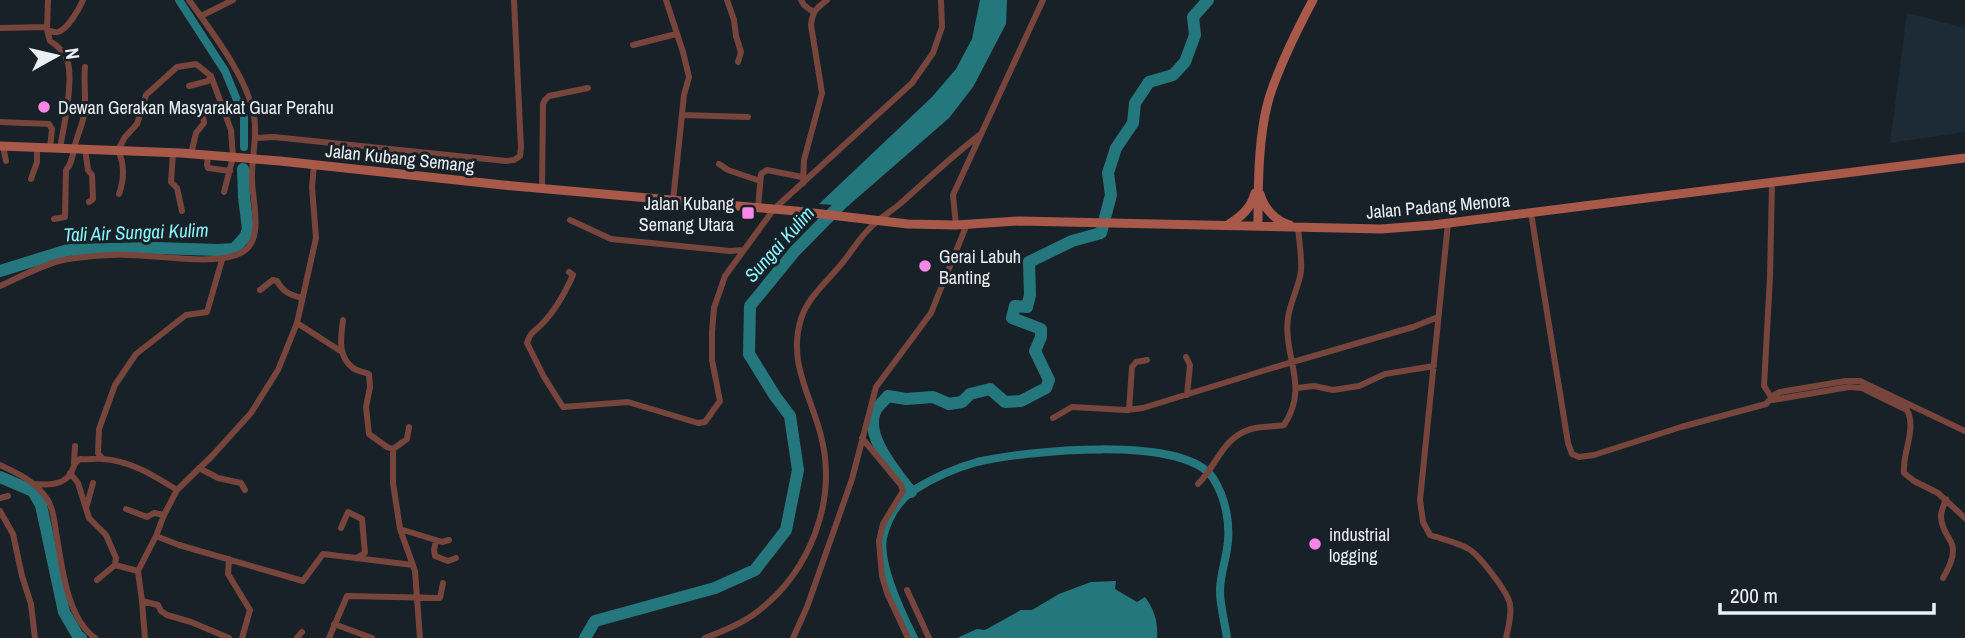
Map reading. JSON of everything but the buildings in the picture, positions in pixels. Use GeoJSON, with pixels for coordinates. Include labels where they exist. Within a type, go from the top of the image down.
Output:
{"type":"FeatureCollection","features":[{"type":"Feature","properties":{"kind":"main road"},"geometry":{"type":"LineString","coordinates":[[1258,226],[1258,185],[1269,96],[1285,56],[1313,0]]}},
{"type":"Feature","properties":{"kind":"main road","name":"Jalan Kubang Semang"},"geometry":{"type":"LineString","coordinates":[[2,146],[233,157],[868,219]]}},
{"type":"Feature","properties":{"kind":"main road","name":"Jalan Padang Menora"},"geometry":{"type":"LineString","coordinates":[[868,219],[908,224],[956,225],[1019,221],[1381,229],[1531,213],[1965,158]]}},
{"type":"Feature","properties":{"kind":"main road"},"geometry":{"type":"LineString","coordinates":[[1228,225],[1242,216],[1253,202],[1258,185]]}},
{"type":"Feature","properties":{"kind":"main road"},"geometry":{"type":"LineString","coordinates":[[1258,185],[1262,200],[1271,213],[1283,223],[1298,227]]}},
{"type":"Feature","properties":{"kind":"street"},"geometry":{"type":"LineString","coordinates":[[48,0],[46,28],[50,41],[58,46],[68,64],[66,114],[55,148]]}},
{"type":"Feature","properties":{"kind":"street"},"geometry":{"type":"LineString","coordinates":[[0,28],[46,28],[60,31],[76,15],[83,0]]}},
{"type":"Feature","properties":{"kind":"street"},"geometry":{"type":"LineString","coordinates":[[0,286],[59,261],[116,255],[222,260],[246,251],[254,238],[256,214],[252,180],[255,117],[230,59],[189,0]]}},
{"type":"Feature","properties":{"kind":"street"},"geometry":{"type":"LineString","coordinates":[[201,16],[233,0]]}},
{"type":"Feature","properties":{"kind":"street"},"geometry":{"type":"LineString","coordinates":[[256,138],[274,136],[514,160],[520,156],[521,148],[514,0]]}},
{"type":"Feature","properties":{"kind":"street"},"geometry":{"type":"LineString","coordinates":[[666,0],[688,77],[673,201]]}},
{"type":"Feature","properties":{"kind":"street"},"geometry":{"type":"LineString","coordinates":[[727,0],[741,52],[738,62]]}},
{"type":"Feature","properties":{"kind":"street"},"geometry":{"type":"LineString","coordinates":[[801,0],[813,12]]}},
{"type":"Feature","properties":{"kind":"street"},"geometry":{"type":"LineString","coordinates":[[803,180],[804,160],[822,93],[811,24],[813,12],[827,0]]}},
{"type":"Feature","properties":{"kind":"street"},"geometry":{"type":"LineString","coordinates":[[569,272],[573,275],[565,293],[541,326],[530,333],[527,343],[563,407],[628,402],[698,423],[705,422],[720,401],[712,360],[714,308],[725,276],[774,209],[912,83],[933,53],[942,27],[941,0]]}},
{"type":"Feature","properties":{"kind":"street"},"geometry":{"type":"LineString","coordinates":[[956,225],[953,195],[1043,0]]}},
{"type":"Feature","properties":{"kind":"street"},"geometry":{"type":"LineString","coordinates":[[633,45],[676,34]]}},
{"type":"Feature","properties":{"kind":"street"},"geometry":{"type":"LineString","coordinates":[[119,194],[123,184],[123,172],[118,150],[137,124],[146,94],[177,67],[196,65],[211,76],[231,130],[233,157],[224,192]]}},
{"type":"Feature","properties":{"kind":"street"},"geometry":{"type":"LineString","coordinates":[[54,219],[65,217],[66,170],[72,164],[83,123],[85,67]]}},
{"type":"Feature","properties":{"kind":"street"},"geometry":{"type":"LineString","coordinates":[[188,86],[208,81],[211,76]]}},
{"type":"Feature","properties":{"kind":"street"},"geometry":{"type":"LineString","coordinates":[[541,188],[543,104],[550,96],[589,88]]}},
{"type":"Feature","properties":{"kind":"street"},"geometry":{"type":"LineString","coordinates":[[191,154],[196,133],[204,122],[202,113]]}},
{"type":"Feature","properties":{"kind":"street"},"geometry":{"type":"LineString","coordinates":[[682,115],[748,117]]}},
{"type":"Feature","properties":{"kind":"street"},"geometry":{"type":"LineString","coordinates":[[0,122],[49,124],[55,148]]}},
{"type":"Feature","properties":{"kind":"street"},"geometry":{"type":"LineString","coordinates":[[705,638],[753,616],[796,572],[816,534],[825,499],[825,455],[797,364],[796,339],[802,316],[810,300],[851,254],[868,229],[981,134]]}},
{"type":"Feature","properties":{"kind":"street"},"geometry":{"type":"LineString","coordinates":[[2,146],[6,161]]}},
{"type":"Feature","properties":{"kind":"street"},"geometry":{"type":"LineString","coordinates":[[30,179],[37,162],[37,148]]}},
{"type":"Feature","properties":{"kind":"street"},"geometry":{"type":"LineString","coordinates":[[85,149],[93,181],[93,200],[89,202]]}},
{"type":"Feature","properties":{"kind":"street"},"geometry":{"type":"LineString","coordinates":[[173,153],[171,183],[177,188],[182,211]]}},
{"type":"Feature","properties":{"kind":"street"},"geometry":{"type":"LineString","coordinates":[[208,155],[208,168],[230,171]]}},
{"type":"Feature","properties":{"kind":"street"},"geometry":{"type":"LineString","coordinates":[[719,164],[760,181]]}},
{"type":"Feature","properties":{"kind":"street"},"geometry":{"type":"LineString","coordinates":[[145,638],[138,571],[164,514],[177,490],[251,413],[278,370],[297,323],[316,238],[312,187],[314,165]]}},
{"type":"Feature","properties":{"kind":"street"},"geometry":{"type":"LineString","coordinates":[[758,208],[761,174],[767,170],[779,171],[803,180]]}},
{"type":"Feature","properties":{"kind":"street"},"geometry":{"type":"LineString","coordinates":[[1772,183],[1770,277],[1763,386],[1772,398],[1780,399],[1849,387],[1862,388],[1907,411],[1911,423],[1903,464],[1904,473],[1938,493],[1962,515],[1965,506]]}},
{"type":"Feature","properties":{"kind":"street"},"geometry":{"type":"LineString","coordinates":[[1531,213],[1572,454],[1579,457],[1594,455],[1681,427],[1766,404],[1780,392],[1846,381],[1860,381],[1965,431]]}},
{"type":"Feature","properties":{"kind":"street"},"geometry":{"type":"LineString","coordinates":[[570,220],[611,239],[743,250]]}},
{"type":"Feature","properties":{"kind":"street"},"geometry":{"type":"LineString","coordinates":[[1448,223],[1420,500],[1423,522],[1430,535],[1469,548],[1479,556],[1501,585],[1511,606],[1506,638]]}},
{"type":"Feature","properties":{"kind":"street"},"geometry":{"type":"LineString","coordinates":[[793,638],[807,607],[852,479],[876,387],[932,313],[967,224]]}},
{"type":"Feature","properties":{"kind":"street"},"geometry":{"type":"LineString","coordinates":[[1198,484],[1215,464],[1228,440],[1251,429],[1284,425],[1295,403],[1297,388],[1288,337],[1288,317],[1301,270],[1298,227]]}},
{"type":"Feature","properties":{"kind":"street"},"geometry":{"type":"LineString","coordinates":[[102,458],[98,453],[99,429],[115,385],[136,355],[167,329],[186,315],[207,312],[222,260]]}},
{"type":"Feature","properties":{"kind":"street"},"geometry":{"type":"LineString","coordinates":[[260,290],[272,281],[277,282],[281,289],[290,295],[302,298]]}},
{"type":"Feature","properties":{"kind":"street"},"geometry":{"type":"LineString","coordinates":[[1054,418],[1072,407],[1129,410],[1143,408],[1413,327],[1438,317]]}},
{"type":"Feature","properties":{"kind":"street"},"geometry":{"type":"LineString","coordinates":[[342,320],[342,352]]}},
{"type":"Feature","properties":{"kind":"street"},"geometry":{"type":"LineString","coordinates":[[297,323],[342,352],[354,369],[369,374],[370,387],[366,407],[369,434],[393,449]]}},
{"type":"Feature","properties":{"kind":"street"},"geometry":{"type":"LineString","coordinates":[[1186,357],[1190,365],[1187,395]]}},
{"type":"Feature","properties":{"kind":"street"},"geometry":{"type":"LineString","coordinates":[[1129,410],[1132,367],[1136,362],[1147,360]]}},
{"type":"Feature","properties":{"kind":"street"},"geometry":{"type":"LineString","coordinates":[[1297,388],[1314,386],[1333,390],[1359,386],[1385,374],[1434,366]]}},
{"type":"Feature","properties":{"kind":"street"},"geometry":{"type":"LineString","coordinates":[[393,449],[407,439],[409,427]]}},
{"type":"Feature","properties":{"kind":"street"},"geometry":{"type":"LineString","coordinates":[[862,439],[901,485],[903,491],[883,524],[879,541],[882,576],[887,593],[908,638]]}},
{"type":"Feature","properties":{"kind":"street"},"geometry":{"type":"LineString","coordinates":[[34,484],[49,485],[63,481],[70,474],[74,463],[75,446]]}},
{"type":"Feature","properties":{"kind":"street"},"geometry":{"type":"LineString","coordinates":[[393,449],[393,483],[400,529],[413,565],[420,638]]}},
{"type":"Feature","properties":{"kind":"street"},"geometry":{"type":"LineString","coordinates":[[74,463],[80,459],[102,458],[134,465],[177,490]]}},
{"type":"Feature","properties":{"kind":"street"},"geometry":{"type":"LineString","coordinates":[[0,465],[30,480],[46,497],[52,508],[65,583],[79,620],[95,638]]}},
{"type":"Feature","properties":{"kind":"street"},"geometry":{"type":"LineString","coordinates":[[198,468],[218,478],[241,483],[245,489]]}},
{"type":"Feature","properties":{"kind":"street"},"geometry":{"type":"LineString","coordinates":[[70,474],[78,483],[89,518],[106,535],[116,558],[116,565]]}},
{"type":"Feature","properties":{"kind":"street"},"geometry":{"type":"LineString","coordinates":[[89,518],[87,503],[93,482]]}},
{"type":"Feature","properties":{"kind":"street"},"geometry":{"type":"LineString","coordinates":[[0,498],[8,496]]}},
{"type":"Feature","properties":{"kind":"street"},"geometry":{"type":"LineString","coordinates":[[1943,578],[1952,556],[1953,545],[1945,533],[1941,515],[1945,499]]}},
{"type":"Feature","properties":{"kind":"street"},"geometry":{"type":"LineString","coordinates":[[127,509],[147,517],[154,513],[164,514]]}},
{"type":"Feature","properties":{"kind":"street"},"geometry":{"type":"LineString","coordinates":[[0,511],[13,534],[31,604],[36,638]]}},
{"type":"Feature","properties":{"kind":"street"},"geometry":{"type":"LineString","coordinates":[[341,528],[348,512],[362,519],[365,553],[356,558]]}},
{"type":"Feature","properties":{"kind":"street"},"geometry":{"type":"LineString","coordinates":[[400,529],[442,542],[449,540]]}},
{"type":"Feature","properties":{"kind":"street"},"geometry":{"type":"LineString","coordinates":[[156,536],[303,581],[323,554],[413,565]]}},
{"type":"Feature","properties":{"kind":"street"},"geometry":{"type":"LineString","coordinates":[[436,540],[435,556],[448,561],[456,558]]}},
{"type":"Feature","properties":{"kind":"street"},"geometry":{"type":"LineString","coordinates":[[229,559],[228,574],[250,610],[242,638]]}},
{"type":"Feature","properties":{"kind":"street"},"geometry":{"type":"LineString","coordinates":[[116,565],[138,571]]}},
{"type":"Feature","properties":{"kind":"street"},"geometry":{"type":"LineString","coordinates":[[97,580],[116,565]]}},
{"type":"Feature","properties":{"kind":"street"},"geometry":{"type":"LineString","coordinates":[[328,638],[347,596],[440,598],[443,583]]}},
{"type":"Feature","properties":{"kind":"street"},"geometry":{"type":"LineString","coordinates":[[907,590],[929,638]]}},
{"type":"Feature","properties":{"kind":"street"},"geometry":{"type":"LineString","coordinates":[[142,601],[158,605],[167,615],[229,638]]}},
{"type":"Feature","properties":{"kind":"street"},"geometry":{"type":"LineString","coordinates":[[334,624],[372,638]]}},
{"type":"Feature","properties":{"kind":"shaded area"},"geometry":{"type":"Polygon","coordinates":[[[1907,13],[1965,28],[1965,132],[1890,143],[1907,13]]]}},
{"type":"Feature","properties":{"kind":"water"},"geometry":{"type":"Polygon","coordinates":[[[980,0],[1007,0],[1006,24],[973,87],[949,118],[848,206],[819,204],[932,97],[956,69],[972,39],[980,0]]]}},
{"type":"Feature","properties":{"kind":"water"},"geometry":{"type":"Polygon","coordinates":[[[1116,581],[1115,589],[1137,602],[1145,597],[1155,617],[1157,638],[957,638],[977,629],[985,630],[1021,610],[1032,610],[1059,594],[1091,582],[1116,581]]]}},
{"type":"Feature","properties":{"kind":"waterway","name":"Tali Air Sungai Kulim"},"geometry":{"type":"LineString","coordinates":[[179,0],[225,71],[244,117],[244,147]]}},
{"type":"Feature","properties":{"kind":"waterway"},"geometry":{"type":"LineString","coordinates":[[911,492],[889,463],[877,440],[873,429],[877,408],[888,396],[906,399],[933,397],[949,404],[962,402],[970,394],[990,389],[1005,402],[1021,401],[1046,388],[1049,380],[1035,351],[1041,337],[1041,329],[1012,318],[1015,306],[1027,307],[1030,295],[1029,262],[1072,241],[1101,233],[1111,195],[1108,173],[1116,148],[1133,123],[1135,103],[1149,82],[1173,75],[1185,62],[1195,35],[1193,17],[1208,0]]}},
{"type":"Feature","properties":{"kind":"waterway","name":"Tali Air Sungai Kulim"},"geometry":{"type":"LineString","coordinates":[[0,271],[68,250],[234,249],[245,237],[248,229],[243,169]]}},
{"type":"Feature","properties":{"kind":"waterway","name":"Sungai Kulim"},"geometry":{"type":"LineString","coordinates":[[585,638],[595,621],[715,588],[755,570],[786,530],[798,470],[790,416],[749,354],[750,306],[795,251],[850,195]]}},
{"type":"Feature","properties":{"kind":"waterway"},"geometry":{"type":"LineString","coordinates":[[914,638],[892,589],[882,549],[887,524],[903,499],[936,477],[977,462],[1029,454],[1101,449],[1170,455],[1196,464],[1213,478],[1221,494],[1228,522],[1220,591],[1227,638]]}},
{"type":"Feature","properties":{"kind":"waterway","name":"Tali Air Sungai Kulim"},"geometry":{"type":"LineString","coordinates":[[0,477],[33,491],[41,505],[64,612],[81,638]]}},
{"type":"Feature","properties":{"kind":"place","name":"Dewan Gerakan Masyarakat Guar Perahu"},"geometry":{"type":"Point","coordinates":[44,107]}},
{"type":"Feature","properties":{"kind":"place","name":"Jalan Kubang Semang Utara"},"geometry":{"type":"Point","coordinates":[748,213]}},
{"type":"Feature","properties":{"kind":"place","name":"Gerai Labuh Banting"},"geometry":{"type":"Point","coordinates":[925,266]}},
{"type":"Feature","properties":{"kind":"place","name":"industrial logging"},"geometry":{"type":"Point","coordinates":[1315,544]}}]}
